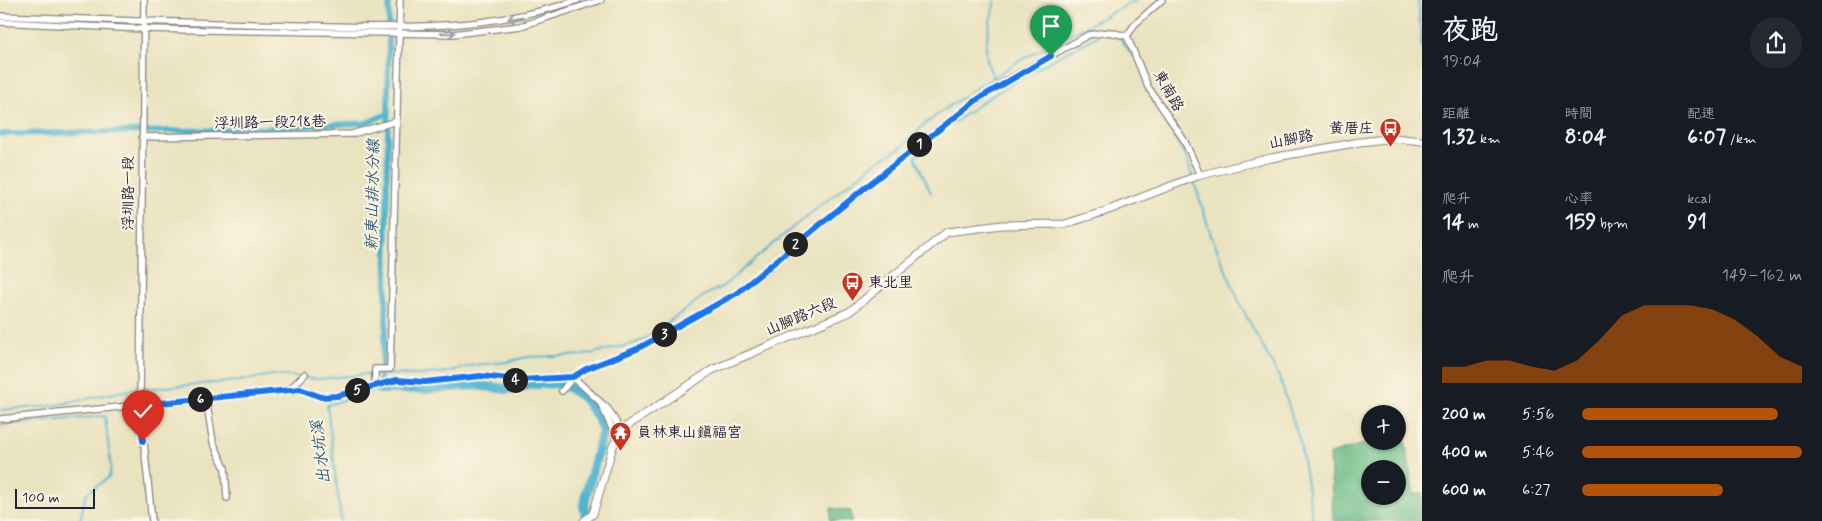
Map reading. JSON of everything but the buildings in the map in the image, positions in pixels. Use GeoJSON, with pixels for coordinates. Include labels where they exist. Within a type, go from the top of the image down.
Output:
{"type":"FeatureCollection","features":[{"type":"Feature","properties":{"kind":"main road","name":"山腳路"},"geometry":{"type":"LineString","coordinates":[[1187,180],[1271,158],[1360,142],[1394,138],[1422,141]]}},
{"type":"Feature","properties":{"kind":"main road","name":"山腳路六段"},"geometry":{"type":"LineString","coordinates":[[584,521],[593,514],[616,437],[621,430],[712,370],[849,312],[938,237],[947,232],[1002,225],[1064,224],[1106,211],[1187,180]]}},
{"type":"Feature","properties":{"kind":"street","name":"浮圳路一段"},"geometry":{"type":"LineString","coordinates":[[144,0],[140,405],[152,521]]}},
{"type":"Feature","properties":{"kind":"street"},"geometry":{"type":"LineString","coordinates":[[375,384],[376,369],[390,369],[400,0]]}},
{"type":"Feature","properties":{"kind":"street"},"geometry":{"type":"LineString","coordinates":[[399,30],[452,26],[519,17],[578,0]]}},
{"type":"Feature","properties":{"kind":"street"},"geometry":{"type":"LineString","coordinates":[[0,22],[399,30],[453,34],[520,26],[601,0]]}},
{"type":"Feature","properties":{"kind":"street"},"geometry":{"type":"LineString","coordinates":[[562,391],[573,377],[586,369],[637,349],[737,293],[867,186],[978,99],[1088,35],[1109,32],[1127,36],[1135,24],[1162,0]]}},
{"type":"Feature","properties":{"kind":"street"},"geometry":{"type":"LineString","coordinates":[[0,16],[143,26]]}},
{"type":"Feature","properties":{"kind":"street","name":"東南路"},"geometry":{"type":"LineString","coordinates":[[1127,36],[1148,87],[1184,140],[1199,176]]}},
{"type":"Feature","properties":{"kind":"street","name":"浮圳路一段218巷"},"geometry":{"type":"LineString","coordinates":[[142,137],[352,134],[396,121]]}},
{"type":"Feature","properties":{"kind":"street"},"geometry":{"type":"LineString","coordinates":[[289,390],[305,374]]}},
{"type":"Feature","properties":{"kind":"street"},"geometry":{"type":"LineString","coordinates":[[0,419],[300,389],[321,397],[337,396],[375,384],[397,380],[425,382],[481,376],[519,380],[573,377],[608,409],[621,430]]}},
{"type":"Feature","properties":{"kind":"street"},"geometry":{"type":"LineString","coordinates":[[206,399],[213,442],[225,468],[227,498]]}},
{"type":"Feature","properties":{"kind":"street"},"geometry":{"type":"LineString","coordinates":[[600,402],[616,437]]}},
{"type":"Feature","properties":{"kind":"green space"},"geometry":{"type":"Polygon","coordinates":[[[1361,445],[1361,450],[1406,450],[1406,445],[1414,495],[1422,492],[1422,521],[1333,521],[1330,454],[1361,445]]]}},
{"type":"Feature","properties":{"kind":"green space"},"geometry":{"type":"Polygon","coordinates":[[[831,508],[851,511],[852,521],[830,521],[831,508]]]}},
{"type":"Feature","properties":{"kind":"waterway","name":"新東山排水分線"},"geometry":{"type":"LineString","coordinates":[[379,389],[386,327],[389,0]]}},
{"type":"Feature","properties":{"kind":"waterway"},"geometry":{"type":"LineString","coordinates":[[995,0],[986,43],[986,54],[992,74],[998,83]]}},
{"type":"Feature","properties":{"kind":"waterway"},"geometry":{"type":"LineString","coordinates":[[304,378],[319,379],[367,374],[419,375],[449,372],[474,365],[507,362],[527,357],[585,355],[633,344],[647,338],[705,295],[722,287],[798,223],[878,161],[899,149],[925,124],[949,106],[1017,62],[1136,0]]}},
{"type":"Feature","properties":{"kind":"waterway"},"geometry":{"type":"LineString","coordinates":[[1418,0],[1422,48]]}},
{"type":"Feature","properties":{"kind":"waterway"},"geometry":{"type":"LineString","coordinates":[[1110,35],[1119,37],[1133,56]]}},
{"type":"Feature","properties":{"kind":"waterway"},"geometry":{"type":"LineString","coordinates":[[931,193],[915,157],[935,138],[1002,89],[1098,36]]}},
{"type":"Feature","properties":{"kind":"waterway"},"geometry":{"type":"LineString","coordinates":[[0,134],[219,130],[365,123],[387,114]]}},
{"type":"Feature","properties":{"kind":"waterway"},"geometry":{"type":"LineString","coordinates":[[1164,115],[1187,160],[1211,235],[1241,306],[1280,379],[1300,442],[1313,521]]}},
{"type":"Feature","properties":{"kind":"waterway"},"geometry":{"type":"LineString","coordinates":[[0,410],[51,406],[129,390],[239,381],[272,375],[300,377]]}},
{"type":"Feature","properties":{"kind":"waterway"},"geometry":{"type":"LineString","coordinates":[[379,389],[422,389],[475,385],[506,389],[534,384],[555,383],[568,387],[583,397],[597,416],[603,431],[585,499],[584,507],[587,521]]}},
{"type":"Feature","properties":{"kind":"waterway","name":"出水坑溪"},"geometry":{"type":"LineString","coordinates":[[341,521],[327,405],[379,389]]}},
{"type":"Feature","properties":{"kind":"waterway"},"geometry":{"type":"LineString","coordinates":[[0,425],[105,416],[111,468],[109,477],[86,494],[80,521]]}},
{"type":"Feature","properties":{"kind":"place","name":"黃厝庄"},"geometry":{"type":"Point","coordinates":[1390,148]}},
{"type":"Feature","properties":{"kind":"place","name":"東北里"},"geometry":{"type":"Point","coordinates":[852,302]}},
{"type":"Feature","properties":{"kind":"place","name":"員林東山鎮福宮"},"geometry":{"type":"Point","coordinates":[621,452]}},
{"type":"Feature","properties":{"kind":"route"},"geometry":{"type":"LineString","coordinates":[[143,441],[140,405],[300,389],[321,397],[337,396],[375,384],[397,380],[425,382],[481,376],[519,380],[573,377],[586,369],[637,349],[737,293],[924,140],[978,99],[1002,83],[1051,56]]}}]}
